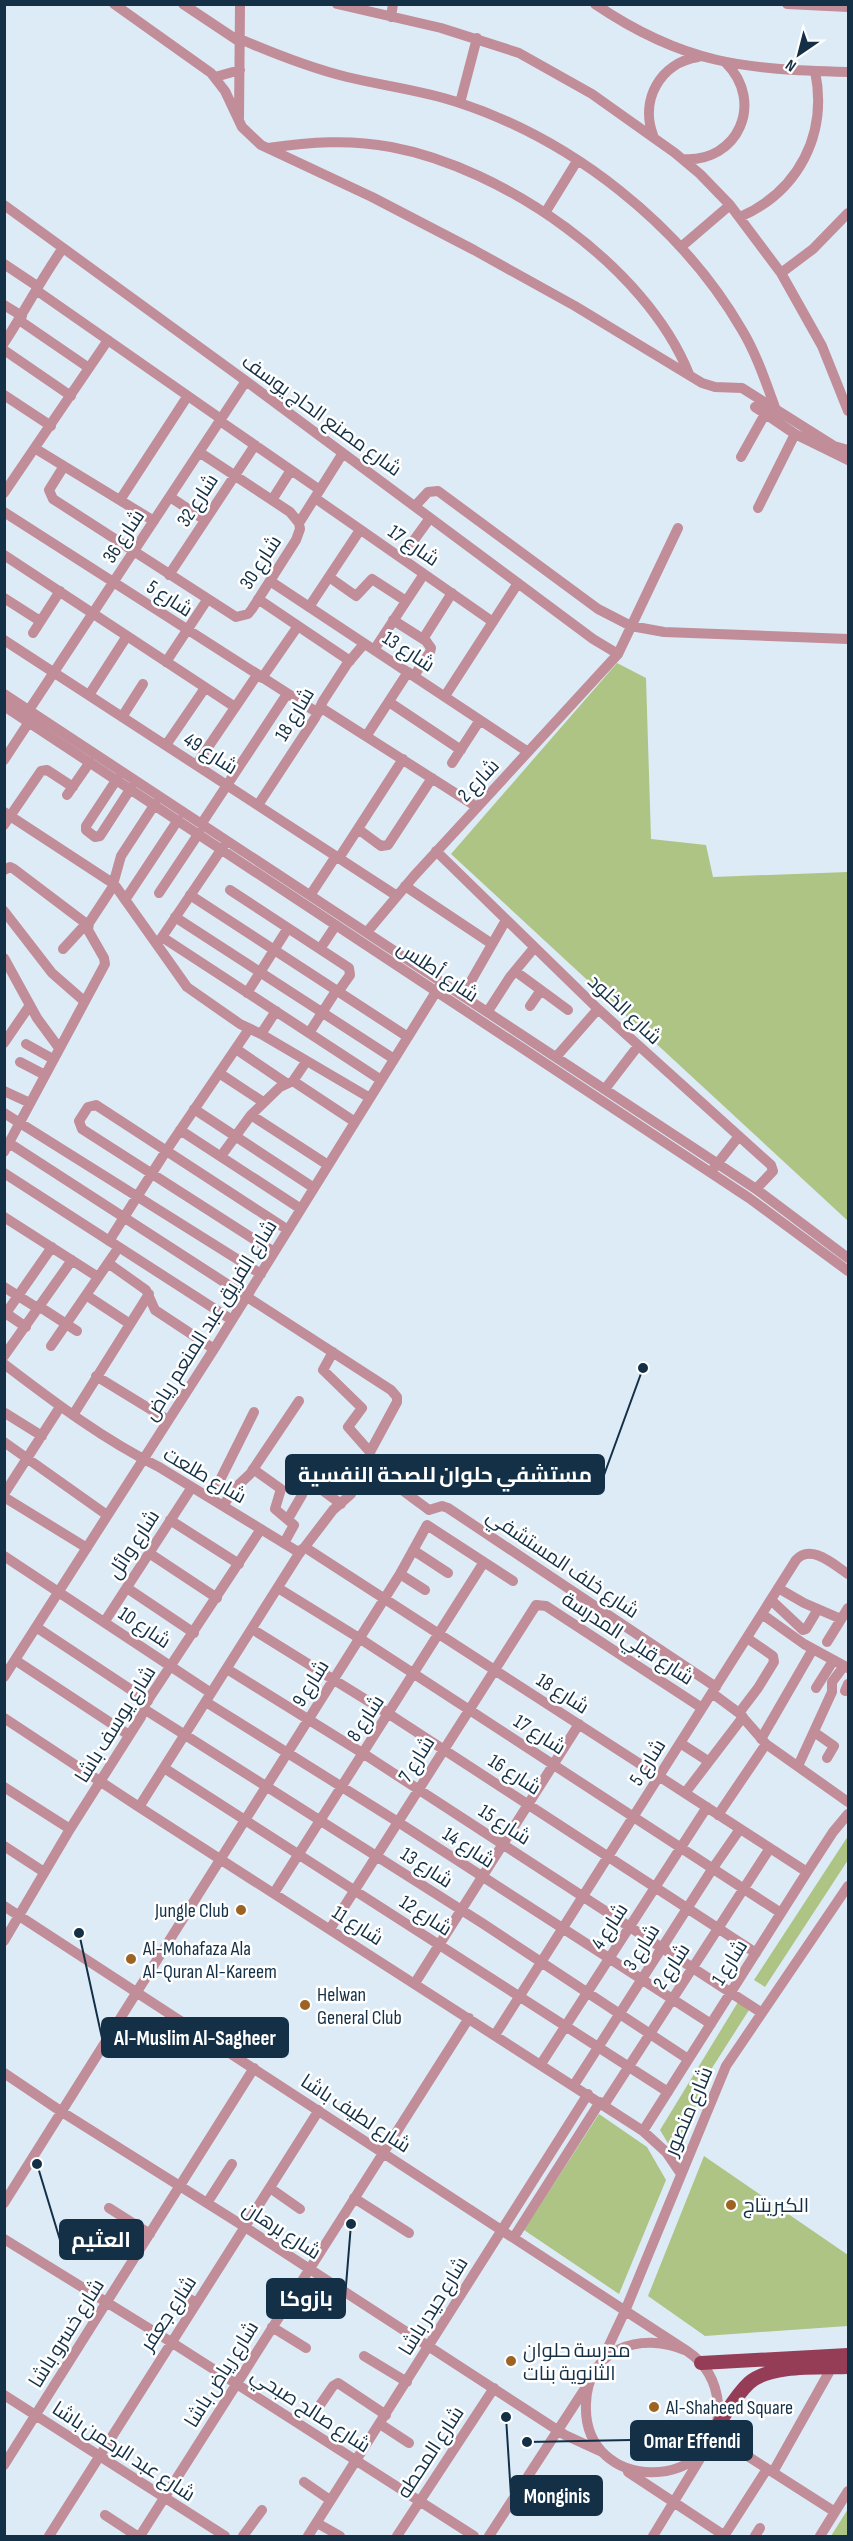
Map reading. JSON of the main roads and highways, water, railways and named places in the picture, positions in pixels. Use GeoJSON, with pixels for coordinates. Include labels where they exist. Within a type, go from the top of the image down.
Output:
{"type":"FeatureCollection","features":[{"type":"Feature","properties":{"kind":"main road"},"geometry":{"type":"LineString","coordinates":[[701,2363],[849,2355]]}},
{"type":"Feature","properties":{"kind":"main road"},"geometry":{"type":"LineString","coordinates":[[714,2431],[742,2391],[757,2377],[777,2371],[849,2367]]}},
{"type":"Feature","properties":{"kind":"place","name":"مستشفي حلوان للصحة النفسية"},"geometry":{"type":"Point","coordinates":[643,1368]}},
{"type":"Feature","properties":{"kind":"place","name":"Jungle Club"},"geometry":{"type":"Point","coordinates":[241,1910]}},
{"type":"Feature","properties":{"kind":"place","name":"Al-Muslim Al-Sagheer"},"geometry":{"type":"Point","coordinates":[79,1933]}},
{"type":"Feature","properties":{"kind":"place","name":"Al-Mohafaza Ala Al-Quran Al-Kareem"},"geometry":{"type":"Point","coordinates":[131,1959]}},
{"type":"Feature","properties":{"kind":"place","name":"Helwan General Club"},"geometry":{"type":"Point","coordinates":[305,2005]}},
{"type":"Feature","properties":{"kind":"place","name":"العثيم"},"geometry":{"type":"Point","coordinates":[37,2164]}},
{"type":"Feature","properties":{"kind":"place","name":"الكبريتاج"},"geometry":{"type":"Point","coordinates":[731,2205]}},
{"type":"Feature","properties":{"kind":"place","name":"بازوكا"},"geometry":{"type":"Point","coordinates":[351,2224]}},
{"type":"Feature","properties":{"kind":"place","name":"مدرسة حلوان الثانوية بنات"},"geometry":{"type":"Point","coordinates":[511,2361]}},
{"type":"Feature","properties":{"kind":"place","name":"Al-Shaheed Square"},"geometry":{"type":"Point","coordinates":[654,2407]}},
{"type":"Feature","properties":{"kind":"place","name":"Monginis"},"geometry":{"type":"Point","coordinates":[506,2417]}},
{"type":"Feature","properties":{"kind":"place","name":"Omar Effendi"},"geometry":{"type":"Point","coordinates":[527,2442]}}]}
